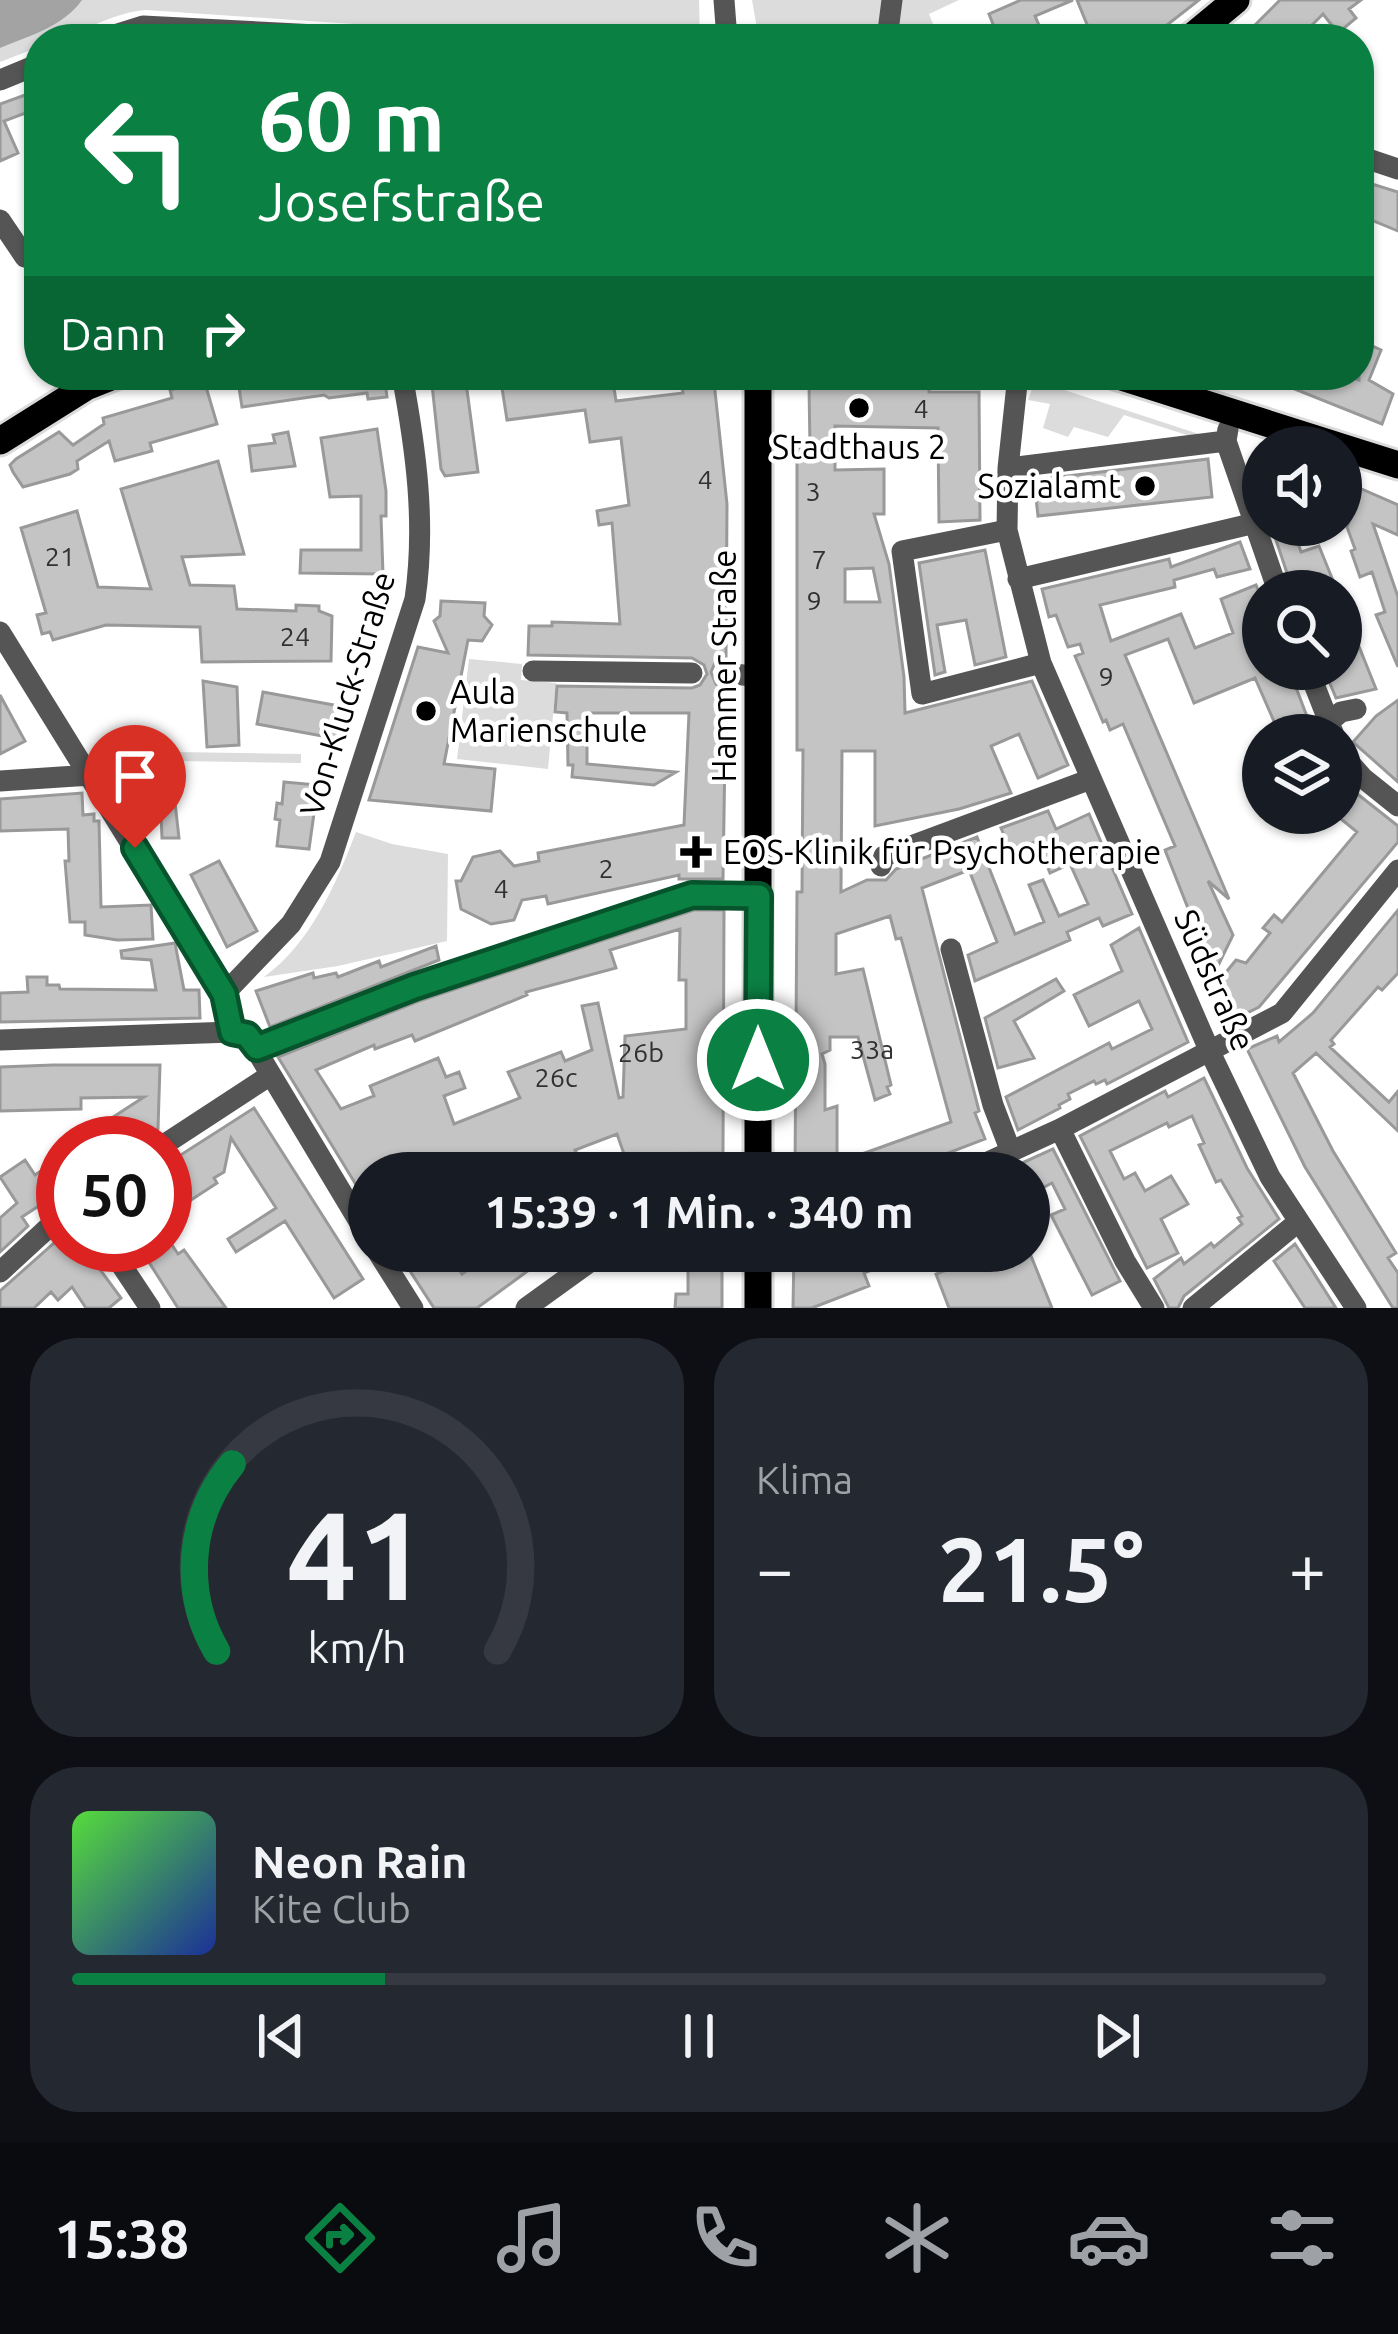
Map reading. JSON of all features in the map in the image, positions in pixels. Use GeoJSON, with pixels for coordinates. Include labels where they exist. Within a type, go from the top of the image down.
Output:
{"type":"FeatureCollection","features":[{"type":"Feature","properties":{"kind":"main road"},"geometry":{"type":"LineString","coordinates":[[1207,24],[1236,0]]}},
{"type":"Feature","properties":{"kind":"main road"},"geometry":{"type":"LineString","coordinates":[[0,441],[66,390]]}},
{"type":"Feature","properties":{"kind":"main road","name":"Hammer Straße"},"geometry":{"type":"LineString","coordinates":[[758,390],[758,1152]]}},
{"type":"Feature","properties":{"kind":"main road"},"geometry":{"type":"LineString","coordinates":[[1163,390],[1398,465]]}},
{"type":"Feature","properties":{"kind":"main road"},"geometry":{"type":"LineString","coordinates":[[758,1272],[758,1308]]}},
{"type":"Feature","properties":{"kind":"street"},"geometry":{"type":"LineString","coordinates":[[0,220],[24,256]]}},
{"type":"Feature","properties":{"kind":"street","name":"Von-Kluck-Straße"},"geometry":{"type":"LineString","coordinates":[[224,994],[291,924],[330,862],[415,599],[421,508],[405,390]]}},
{"type":"Feature","properties":{"kind":"street","name":"Südstraße"},"geometry":{"type":"LineString","coordinates":[[1016,390],[1007,530],[1041,663],[1210,1052],[1270,1177],[1356,1308]]}},
{"type":"Feature","properties":{"kind":"street"},"geometry":{"type":"LineString","coordinates":[[1232,411],[1226,441],[1242,494]]}},
{"type":"Feature","properties":{"kind":"street"},"geometry":{"type":"LineString","coordinates":[[1008,468],[1226,441]]}},
{"type":"Feature","properties":{"kind":"street"},"geometry":{"type":"LineString","coordinates":[[1018,579],[1242,526]]}},
{"type":"Feature","properties":{"kind":"street"},"geometry":{"type":"LineString","coordinates":[[1007,530],[902,551],[922,694],[1041,663]]}},
{"type":"Feature","properties":{"kind":"street"},"geometry":{"type":"LineString","coordinates":[[0,632],[224,994],[232,1032]]}},
{"type":"Feature","properties":{"kind":"street"},"geometry":{"type":"LineString","coordinates":[[533,671],[692,673]]}},
{"type":"Feature","properties":{"kind":"street"},"geometry":{"type":"LineString","coordinates":[[726,673],[760,677]]}},
{"type":"Feature","properties":{"kind":"street"},"geometry":{"type":"LineString","coordinates":[[1340,714],[1355,709]]}},
{"type":"Feature","properties":{"kind":"street"},"geometry":{"type":"LineString","coordinates":[[0,781],[91,775]]}},
{"type":"Feature","properties":{"kind":"street"},"geometry":{"type":"LineString","coordinates":[[1362,777],[1398,806]]}},
{"type":"Feature","properties":{"kind":"street"},"geometry":{"type":"LineString","coordinates":[[881,866],[884,856],[1090,779]]}},
{"type":"Feature","properties":{"kind":"street"},"geometry":{"type":"LineString","coordinates":[[951,949],[993,1106],[1011,1152],[1282,1013],[1398,870]]}},
{"type":"Feature","properties":{"kind":"street"},"geometry":{"type":"LineString","coordinates":[[257,1048],[414,987],[692,895],[759,896]]}},
{"type":"Feature","properties":{"kind":"street"},"geometry":{"type":"LineString","coordinates":[[0,1040],[247,1035],[348,1204]]}},
{"type":"Feature","properties":{"kind":"street"},"geometry":{"type":"LineString","coordinates":[[192,1126],[268,1076]]}},
{"type":"Feature","properties":{"kind":"street"},"geometry":{"type":"LineString","coordinates":[[1060,1130],[1125,1261],[1154,1308]]}},
{"type":"Feature","properties":{"kind":"street"},"geometry":{"type":"LineString","coordinates":[[1193,1308],[1298,1222]]}},
{"type":"Feature","properties":{"kind":"street"},"geometry":{"type":"LineString","coordinates":[[0,1272],[36,1239]]}},
{"type":"Feature","properties":{"kind":"street"},"geometry":{"type":"LineString","coordinates":[[126,1272],[150,1308]]}},
{"type":"Feature","properties":{"kind":"street"},"geometry":{"type":"LineString","coordinates":[[390,1272],[413,1308]]}},
{"type":"Feature","properties":{"kind":"street"},"geometry":{"type":"LineString","coordinates":[[526,1308],[576,1272]]}},
{"type":"Feature","properties":{"kind":"shaded area"},"geometry":{"type":"Polygon","coordinates":[[[0,0],[699,0],[700,24],[354,24],[146,10],[96,24],[24,24],[24,53],[0,62],[0,0]]]}},
{"type":"Feature","properties":{"kind":"shaded area"},"geometry":{"type":"Polygon","coordinates":[[[0,0],[82,0],[54,24],[24,24],[24,38],[0,48],[0,0]]]}},
{"type":"Feature","properties":{"kind":"shaded area"},"geometry":{"type":"Polygon","coordinates":[[[752,0],[959,0],[929,14],[933,24],[756,24],[752,0]]]}},
{"type":"Feature","properties":{"kind":"shaded area"},"geometry":{"type":"Polygon","coordinates":[[[1032,390],[1064,390],[1208,437],[1206,441],[1124,415],[1108,437],[1074,427],[1068,437],[1043,428],[1050,404],[1028,400],[1032,390]]]}},
{"type":"Feature","properties":{"kind":"shaded area"},"geometry":{"type":"Polygon","coordinates":[[[469,659],[522,664],[521,680],[556,683],[548,769],[457,759],[469,659]]]}},
{"type":"Feature","properties":{"kind":"shaded area"},"geometry":{"type":"Polygon","coordinates":[[[111,751],[301,754],[301,763],[111,760],[111,751]]]}},
{"type":"Feature","properties":{"kind":"shaded area"},"geometry":{"type":"Polygon","coordinates":[[[356,832],[448,854],[447,941],[264,977],[308,930],[356,832]]]}},
{"type":"Feature","properties":{"kind":"building"},"geometry":{"type":"Polygon","coordinates":[[[1021,0],[1073,0],[1035,16],[1038,24],[993,24],[989,14],[1021,0]]]}},
{"type":"Feature","properties":{"kind":"building"},"geometry":{"type":"Polygon","coordinates":[[[1077,0],[1199,0],[1168,24],[1087,24],[1077,0]]]}},
{"type":"Feature","properties":{"kind":"building"},"geometry":{"type":"Polygon","coordinates":[[[1280,0],[1361,0],[1349,9],[1356,18],[1349,24],[1331,24],[1323,14],[1313,24],[1256,24],[1280,0]]]}},
{"type":"Feature","properties":{"kind":"building"},"geometry":{"type":"Polygon","coordinates":[[[24,95],[24,114],[4,121],[18,153],[0,161],[0,104],[24,95]]]}},
{"type":"Feature","properties":{"kind":"building"},"geometry":{"type":"Polygon","coordinates":[[[1374,185],[1398,192],[1398,231],[1374,221],[1374,185]]]}},
{"type":"Feature","properties":{"kind":"building"},"geometry":{"type":"Polygon","coordinates":[[[1374,383],[1393,394],[1382,424],[1297,390],[1374,390],[1374,383]]]}},
{"type":"Feature","properties":{"kind":"building"},"geometry":{"type":"Polygon","coordinates":[[[170,390],[207,390],[217,424],[150,443],[152,451],[115,461],[109,441],[77,461],[78,469],[70,474],[23,487],[13,472],[10,465],[16,459],[59,432],[73,445],[104,424],[103,418],[172,398],[170,390]]]}},
{"type":"Feature","properties":{"kind":"building"},"geometry":{"type":"Polygon","coordinates":[[[239,390],[386,390],[387,397],[324,395],[242,407],[239,390]]]}},
{"type":"Feature","properties":{"kind":"building"},"geometry":{"type":"Polygon","coordinates":[[[433,390],[467,390],[478,472],[445,476],[433,390]]]}},
{"type":"Feature","properties":{"kind":"building"},"geometry":{"type":"Polygon","coordinates":[[[502,390],[614,390],[616,401],[715,390],[727,504],[726,658],[715,663],[711,672],[716,684],[726,688],[723,879],[679,879],[679,875],[548,904],[546,896],[522,900],[514,920],[491,924],[461,909],[456,881],[461,881],[473,857],[500,851],[514,866],[539,861],[538,853],[684,825],[689,713],[587,713],[587,764],[676,772],[654,785],[572,777],[567,713],[555,712],[557,686],[692,688],[707,674],[704,665],[692,658],[528,655],[529,626],[620,624],[612,523],[599,525],[597,511],[629,505],[621,438],[590,442],[585,410],[507,420],[502,390]]]}},
{"type":"Feature","properties":{"kind":"building"},"geometry":{"type":"Polygon","coordinates":[[[809,390],[979,392],[980,520],[939,522],[938,428],[835,426],[835,470],[884,469],[884,514],[874,514],[889,564],[905,713],[1032,681],[1068,765],[1038,778],[1019,734],[991,746],[1011,793],[875,826],[875,751],[842,751],[841,892],[867,880],[886,880],[896,869],[977,837],[1015,934],[1044,922],[1029,885],[1043,880],[1059,916],[1088,904],[1070,864],[1050,873],[1037,841],[1011,852],[1001,828],[1048,811],[1056,829],[1089,814],[1132,914],[1103,926],[1099,918],[1067,932],[1070,940],[975,981],[968,955],[997,942],[969,870],[922,888],[985,1139],[951,1152],[868,1152],[951,1122],[901,938],[896,939],[890,916],[836,934],[836,974],[863,969],[890,1094],[875,1100],[858,1037],[830,1037],[830,1050],[822,1054],[825,1110],[837,1106],[837,1152],[795,1152],[803,750],[797,750],[797,448],[810,448],[809,390]],[[873,568],[845,569],[845,602],[880,602],[873,568]]]}},
{"type":"Feature","properties":{"kind":"building"},"geometry":{"type":"Polygon","coordinates":[[[377,429],[386,491],[386,516],[381,516],[383,574],[300,573],[301,550],[361,550],[361,496],[330,497],[321,438],[377,429]]]}},
{"type":"Feature","properties":{"kind":"building"},"geometry":{"type":"Polygon","coordinates":[[[288,432],[295,466],[252,471],[249,446],[275,443],[273,435],[288,432]]]}},
{"type":"Feature","properties":{"kind":"building","name":"Sozialamt"},"geometry":{"type":"Polygon","coordinates":[[[1208,459],[1212,497],[1038,516],[1034,480],[1208,459]]]}},
{"type":"Feature","properties":{"kind":"building"},"geometry":{"type":"Polygon","coordinates":[[[218,461],[244,554],[182,557],[190,585],[234,586],[237,609],[296,611],[296,605],[319,606],[319,611],[332,616],[331,661],[202,662],[200,627],[106,625],[53,640],[50,632],[42,634],[37,615],[46,613],[21,528],[77,511],[98,587],[151,589],[121,489],[218,461]]]}},
{"type":"Feature","properties":{"kind":"building"},"geometry":{"type":"Polygon","coordinates":[[[1362,489],[1398,505],[1398,535],[1373,524],[1398,597],[1398,667],[1376,615],[1385,612],[1372,572],[1362,576],[1351,551],[1362,546],[1362,489]]]}},
{"type":"Feature","properties":{"kind":"building"},"geometry":{"type":"Polygon","coordinates":[[[1240,542],[1250,569],[1217,577],[1214,569],[1174,580],[1175,587],[1100,605],[1111,641],[1181,614],[1195,648],[1233,633],[1221,599],[1242,591],[1242,683],[1194,703],[1168,639],[1125,655],[1229,899],[1208,881],[1233,935],[1214,974],[1165,850],[1175,846],[1123,724],[1110,730],[1103,722],[1075,656],[1083,653],[1080,644],[1068,647],[1056,615],[1049,617],[1042,589],[1169,559],[1171,567],[1240,542]]]}},
{"type":"Feature","properties":{"kind":"building"},"geometry":{"type":"Polygon","coordinates":[[[1278,546],[1299,546],[1301,552],[1319,546],[1329,570],[1286,570],[1278,546]]]}},
{"type":"Feature","properties":{"kind":"building"},"geometry":{"type":"Polygon","coordinates":[[[985,550],[1006,657],[975,665],[966,620],[937,625],[945,672],[935,675],[919,563],[985,550]]]}},
{"type":"Feature","properties":{"kind":"building"},"geometry":{"type":"Polygon","coordinates":[[[441,601],[485,603],[484,616],[492,625],[482,641],[468,640],[444,764],[495,769],[491,811],[369,800],[418,647],[448,653],[434,621],[440,616],[441,601]]]}},
{"type":"Feature","properties":{"kind":"building"},"geometry":{"type":"Polygon","coordinates":[[[1362,654],[1376,689],[1336,698],[1333,690],[1362,690],[1362,654]]]}},
{"type":"Feature","properties":{"kind":"building"},"geometry":{"type":"Polygon","coordinates":[[[203,681],[237,687],[239,745],[207,747],[203,681]]]}},
{"type":"Feature","properties":{"kind":"building"},"geometry":{"type":"Polygon","coordinates":[[[1260,690],[1297,690],[1306,714],[1271,714],[1260,690]]]}},
{"type":"Feature","properties":{"kind":"building"},"geometry":{"type":"Polygon","coordinates":[[[263,692],[350,708],[344,740],[257,724],[263,692]]]}},
{"type":"Feature","properties":{"kind":"building"},"geometry":{"type":"Polygon","coordinates":[[[0,695],[25,741],[0,754],[0,695]]]}},
{"type":"Feature","properties":{"kind":"building"},"geometry":{"type":"Polygon","coordinates":[[[1398,700],[1398,782],[1362,750],[1362,732],[1398,700]]]}},
{"type":"Feature","properties":{"kind":"building"},"geometry":{"type":"Polygon","coordinates":[[[136,768],[155,768],[155,776],[172,776],[179,838],[162,838],[161,814],[139,814],[136,768]]]}},
{"type":"Feature","properties":{"kind":"building"},"geometry":{"type":"Polygon","coordinates":[[[284,782],[318,785],[309,849],[277,846],[280,820],[275,819],[284,782]]]}},
{"type":"Feature","properties":{"kind":"building"},"geometry":{"type":"Polygon","coordinates":[[[82,793],[83,815],[94,814],[94,821],[99,821],[101,907],[151,905],[153,939],[85,935],[85,922],[70,922],[65,861],[69,861],[68,829],[0,831],[0,799],[82,793]]]}},
{"type":"Feature","properties":{"kind":"building"},"geometry":{"type":"Polygon","coordinates":[[[1362,798],[1398,826],[1398,842],[1259,1007],[1235,1019],[1218,982],[1236,960],[1246,963],[1270,933],[1263,928],[1274,915],[1282,922],[1355,834],[1362,834],[1362,798]]]}},
{"type":"Feature","properties":{"kind":"building"},"geometry":{"type":"Polygon","coordinates":[[[219,861],[257,931],[227,947],[191,875],[219,861]]]}},
{"type":"Feature","properties":{"kind":"building"},"geometry":{"type":"Polygon","coordinates":[[[694,910],[724,910],[723,1152],[623,1152],[617,1134],[576,1152],[348,1152],[348,1172],[278,1057],[419,1001],[694,910]],[[680,929],[610,950],[616,968],[526,992],[415,1041],[412,1035],[375,1049],[374,1045],[316,1070],[341,1109],[374,1096],[370,1086],[438,1058],[446,1077],[459,1072],[465,1088],[444,1096],[454,1124],[520,1098],[508,1072],[561,1052],[565,1061],[592,1050],[582,1006],[598,1003],[619,1098],[623,1097],[625,1036],[686,1029],[686,980],[679,980],[680,929]]]}},
{"type":"Feature","properties":{"kind":"building"},"geometry":{"type":"Polygon","coordinates":[[[1398,910],[1398,973],[1382,990],[1378,987],[1330,1047],[1389,1102],[1398,1091],[1398,1131],[1316,1053],[1293,1073],[1333,1151],[1396,1253],[1388,1258],[1398,1273],[1398,1308],[1393,1308],[1305,1167],[1247,1049],[1277,1036],[1279,1042],[1313,1013],[1398,910]]]}},
{"type":"Feature","properties":{"kind":"building"},"geometry":{"type":"Polygon","coordinates":[[[1139,928],[1188,1042],[1107,1084],[1094,1081],[1068,1094],[1070,1099],[1060,1108],[1018,1130],[1006,1097],[1109,1043],[1112,1049],[1152,1029],[1139,1001],[1089,1026],[1074,995],[1122,971],[1111,945],[1139,928]]]}},
{"type":"Feature","properties":{"kind":"building"},"geometry":{"type":"Polygon","coordinates":[[[175,943],[184,990],[199,990],[200,1018],[0,1022],[0,993],[28,992],[27,977],[47,977],[47,985],[60,989],[156,990],[151,960],[122,958],[121,951],[175,943]]]}},
{"type":"Feature","properties":{"kind":"building"},"geometry":{"type":"Polygon","coordinates":[[[436,946],[439,960],[270,1027],[256,991],[313,973],[314,978],[336,973],[338,977],[379,961],[381,967],[436,946]]]}},
{"type":"Feature","properties":{"kind":"building"},"geometry":{"type":"Polygon","coordinates":[[[1056,979],[1064,991],[1014,1021],[1034,1058],[998,1068],[985,1018],[1056,979]]]}},
{"type":"Feature","properties":{"kind":"building"},"geometry":{"type":"Polygon","coordinates":[[[160,1065],[158,1116],[115,1116],[144,1097],[81,1098],[81,1109],[0,1111],[0,1067],[160,1065]]]}},
{"type":"Feature","properties":{"kind":"building"},"geometry":{"type":"Polygon","coordinates":[[[1204,1078],[1247,1168],[1279,1219],[1184,1296],[1178,1308],[1169,1308],[1154,1279],[1181,1258],[1184,1264],[1211,1243],[1214,1247],[1242,1224],[1221,1180],[1216,1182],[1192,1116],[1110,1151],[1124,1179],[1135,1173],[1145,1191],[1171,1176],[1188,1204],[1161,1219],[1178,1253],[1147,1268],[1080,1136],[1165,1091],[1168,1097],[1204,1078]]]}},
{"type":"Feature","properties":{"kind":"building"},"geometry":{"type":"Polygon","coordinates":[[[254,1108],[348,1255],[348,1272],[359,1272],[363,1279],[334,1298],[285,1221],[236,1252],[228,1239],[276,1208],[231,1138],[224,1172],[214,1178],[217,1183],[192,1199],[192,1148],[254,1108]]]}},
{"type":"Feature","properties":{"kind":"building"},"geometry":{"type":"Polygon","coordinates":[[[1053,1149],[1120,1281],[1092,1295],[1051,1215],[1065,1209],[1050,1184],[1050,1152],[1046,1152],[1053,1149]]]}},
{"type":"Feature","properties":{"kind":"building"},"geometry":{"type":"Polygon","coordinates":[[[25,1160],[35,1175],[36,1208],[22,1217],[28,1226],[0,1252],[0,1218],[17,1203],[0,1177],[25,1160]]]}},
{"type":"Feature","properties":{"kind":"building"},"geometry":{"type":"Polygon","coordinates":[[[1295,1244],[1336,1308],[1305,1308],[1274,1261],[1295,1244]]]}},
{"type":"Feature","properties":{"kind":"building"},"geometry":{"type":"Polygon","coordinates":[[[36,1259],[36,1272],[102,1272],[121,1298],[109,1308],[86,1308],[72,1287],[58,1300],[51,1292],[34,1308],[0,1308],[0,1291],[36,1259]]]}},
{"type":"Feature","properties":{"kind":"building"},"geometry":{"type":"Polygon","coordinates":[[[192,1261],[226,1308],[178,1308],[155,1272],[192,1272],[192,1261]]]}},
{"type":"Feature","properties":{"kind":"building"},"geometry":{"type":"Polygon","coordinates":[[[411,1272],[526,1272],[477,1308],[434,1308],[411,1272]]]}},
{"type":"Feature","properties":{"kind":"building"},"geometry":{"type":"Polygon","coordinates":[[[688,1272],[722,1272],[722,1308],[675,1308],[676,1294],[688,1294],[688,1272]]]}},
{"type":"Feature","properties":{"kind":"building"},"geometry":{"type":"Polygon","coordinates":[[[794,1272],[867,1272],[869,1286],[812,1308],[793,1308],[794,1272]]]}},
{"type":"Feature","properties":{"kind":"building"},"geometry":{"type":"Polygon","coordinates":[[[1037,1272],[1052,1308],[949,1308],[936,1274],[1037,1272]]]}},
{"type":"Feature","properties":{"kind":"place","name":"Stadthaus 2"},"geometry":{"type":"Point","coordinates":[859,408]}},
{"type":"Feature","properties":{"kind":"place","name":"Sozialamt"},"geometry":{"type":"Point","coordinates":[1145,486]}},
{"type":"Feature","properties":{"kind":"place","name":"Aula Marienschule"},"geometry":{"type":"Point","coordinates":[426,711]}},
{"type":"Feature","properties":{"kind":"place","name":"EOS-Klinik für Psychotherapie"},"geometry":{"type":"Point","coordinates":[696,852]}},
{"type":"Feature","properties":{"kind":"route"},"geometry":{"type":"LineString","coordinates":[[135,848],[224,994],[232,1032],[247,1035],[257,1048],[414,987],[692,895],[759,896],[758,1060]]}}]}
